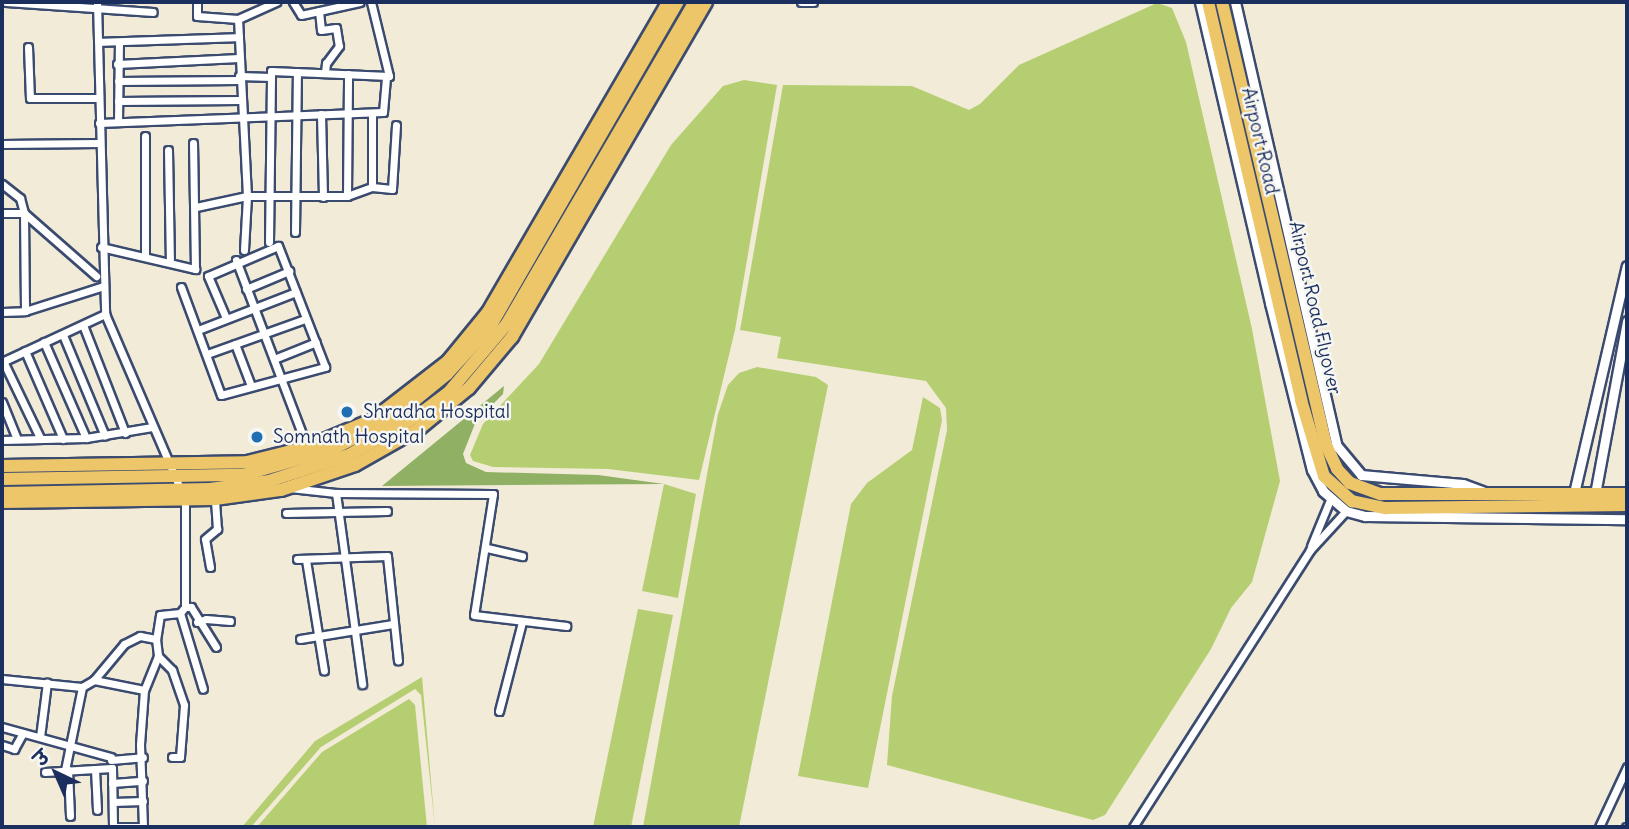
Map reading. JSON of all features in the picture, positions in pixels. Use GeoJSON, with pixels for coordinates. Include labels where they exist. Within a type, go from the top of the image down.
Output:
{"type":"FeatureCollection","features":[{"type":"Feature","properties":{"kind":"main road"},"geometry":{"type":"LineString","coordinates":[[2,466],[247,463],[307,447],[372,420],[413,392],[462,347],[503,289],[668,2]]}},
{"type":"Feature","properties":{"kind":"main road"},"geometry":{"type":"LineString","coordinates":[[180,490],[266,471],[331,450],[393,418],[447,374],[490,327],[678,2]]}},
{"type":"Feature","properties":{"kind":"main road"},"geometry":{"type":"LineString","coordinates":[[2,502],[25,497],[180,490],[269,481],[316,467],[385,436],[449,393],[506,325],[695,2]]}},
{"type":"Feature","properties":{"kind":"main road"},"geometry":{"type":"LineString","coordinates":[[2,479],[180,490],[215,499],[290,487],[355,465],[392,446],[444,410],[499,354],[530,309],[706,2]]}},
{"type":"Feature","properties":{"kind":"main road","name":"Airport Road"},"geometry":{"type":"LineString","coordinates":[[1208,2],[1315,455],[1332,494]]}},
{"type":"Feature","properties":{"kind":"main road","name":"Airport Road Flyover"},"geometry":{"type":"LineString","coordinates":[[1222,2],[1331,461],[1350,483],[1381,494],[1485,492]]}},
{"type":"Feature","properties":{"kind":"main road"},"geometry":{"type":"LineString","coordinates":[[1485,492],[1627,494]]}},
{"type":"Feature","properties":{"kind":"main road"},"geometry":{"type":"LineString","coordinates":[[2,493],[25,497]]}},
{"type":"Feature","properties":{"kind":"main road"},"geometry":{"type":"LineString","coordinates":[[1332,494],[1386,508],[1627,505]]}},
{"type":"Feature","properties":{"kind":"street"},"geometry":{"type":"LineString","coordinates":[[6,2],[8,5],[97,3],[153,12]]}},
{"type":"Feature","properties":{"kind":"street"},"geometry":{"type":"LineString","coordinates":[[197,2],[197,16],[238,19],[275,2]]}},
{"type":"Feature","properties":{"kind":"street"},"geometry":{"type":"LineString","coordinates":[[251,12],[252,2]]}},
{"type":"Feature","properties":{"kind":"street"},"geometry":{"type":"LineString","coordinates":[[293,2],[301,15],[360,2]]}},
{"type":"Feature","properties":{"kind":"street"},"geometry":{"type":"LineString","coordinates":[[99,123],[243,117],[272,113],[346,114],[385,111],[386,76],[372,2]]}},
{"type":"Feature","properties":{"kind":"street"},"geometry":{"type":"LineString","coordinates":[[801,2],[813,2]]}},
{"type":"Feature","properties":{"kind":"street"},"geometry":{"type":"LineString","coordinates":[[1200,2],[1312,470],[1346,511],[1370,517],[1627,519]]}},
{"type":"Feature","properties":{"kind":"street"},"geometry":{"type":"LineString","coordinates":[[1235,2],[1337,446],[1361,475],[1463,484],[1485,492]]}},
{"type":"Feature","properties":{"kind":"street"},"geometry":{"type":"LineString","coordinates":[[97,3],[104,314],[180,490],[183,610],[203,689]]}},
{"type":"Feature","properties":{"kind":"street"},"geometry":{"type":"LineString","coordinates":[[319,11],[321,30],[336,28],[339,46],[325,73]]}},
{"type":"Feature","properties":{"kind":"street"},"geometry":{"type":"LineString","coordinates":[[238,19],[240,100],[247,196],[244,250]]}},
{"type":"Feature","properties":{"kind":"street"},"geometry":{"type":"LineString","coordinates":[[99,42],[239,37]]}},
{"type":"Feature","properties":{"kind":"street"},"geometry":{"type":"LineString","coordinates":[[118,122],[119,42]]}},
{"type":"Feature","properties":{"kind":"street"},"geometry":{"type":"LineString","coordinates":[[28,47],[30,98],[98,98]]}},
{"type":"Feature","properties":{"kind":"street"},"geometry":{"type":"LineString","coordinates":[[117,64],[239,58]]}},
{"type":"Feature","properties":{"kind":"street"},"geometry":{"type":"LineString","coordinates":[[269,242],[272,195],[271,71],[386,76]]}},
{"type":"Feature","properties":{"kind":"street"},"geometry":{"type":"LineString","coordinates":[[295,232],[299,196],[295,113],[297,72]]}},
{"type":"Feature","properties":{"kind":"street"},"geometry":{"type":"LineString","coordinates":[[347,196],[348,74]]}},
{"type":"Feature","properties":{"kind":"street"},"geometry":{"type":"LineString","coordinates":[[118,81],[271,77]]}},
{"type":"Feature","properties":{"kind":"street"},"geometry":{"type":"LineString","coordinates":[[118,101],[240,100]]}},
{"type":"Feature","properties":{"kind":"street"},"geometry":{"type":"LineString","coordinates":[[372,113],[372,187]]}},
{"type":"Feature","properties":{"kind":"street"},"geometry":{"type":"LineString","coordinates":[[321,114],[323,197]]}},
{"type":"Feature","properties":{"kind":"street"},"geometry":{"type":"LineString","coordinates":[[196,207],[247,196],[347,196],[372,187],[393,189],[396,125]]}},
{"type":"Feature","properties":{"kind":"street"},"geometry":{"type":"LineString","coordinates":[[145,136],[145,254]]}},
{"type":"Feature","properties":{"kind":"street"},"geometry":{"type":"LineString","coordinates":[[2,144],[99,143]]}},
{"type":"Feature","properties":{"kind":"street"},"geometry":{"type":"LineString","coordinates":[[101,247],[145,254],[195,269],[193,144]]}},
{"type":"Feature","properties":{"kind":"street"},"geometry":{"type":"LineString","coordinates":[[168,150],[170,262]]}},
{"type":"Feature","properties":{"kind":"street"},"geometry":{"type":"LineString","coordinates":[[2,184],[20,198],[24,213],[25,310]]}},
{"type":"Feature","properties":{"kind":"street"},"geometry":{"type":"LineString","coordinates":[[2,213],[24,213],[96,276]]}},
{"type":"Feature","properties":{"kind":"street"},"geometry":{"type":"LineString","coordinates":[[181,287],[221,395],[325,368],[278,246],[236,260],[208,276],[226,318]]}},
{"type":"Feature","properties":{"kind":"street"},"geometry":{"type":"LineString","coordinates":[[236,260],[307,447]]}},
{"type":"Feature","properties":{"kind":"street"},"geometry":{"type":"LineString","coordinates":[[1574,493],[1627,265]]}},
{"type":"Feature","properties":{"kind":"street"},"geometry":{"type":"LineString","coordinates":[[246,289],[289,271]]}},
{"type":"Feature","properties":{"kind":"street"},"geometry":{"type":"LineString","coordinates":[[2,312],[25,310],[104,286]]}},
{"type":"Feature","properties":{"kind":"street"},"geometry":{"type":"LineString","coordinates":[[198,330],[296,292]]}},
{"type":"Feature","properties":{"kind":"street"},"geometry":{"type":"LineString","coordinates":[[40,438],[3,361],[104,314]]}},
{"type":"Feature","properties":{"kind":"street"},"geometry":{"type":"LineString","coordinates":[[207,354],[305,319]]}},
{"type":"Feature","properties":{"kind":"street"},"geometry":{"type":"LineString","coordinates":[[1595,494],[1627,321]]}},
{"type":"Feature","properties":{"kind":"street"},"geometry":{"type":"LineString","coordinates":[[83,326],[124,433]]}},
{"type":"Feature","properties":{"kind":"street"},"geometry":{"type":"LineString","coordinates":[[63,335],[105,436]]}},
{"type":"Feature","properties":{"kind":"street"},"geometry":{"type":"LineString","coordinates":[[44,342],[86,438]]}},
{"type":"Feature","properties":{"kind":"street"},"geometry":{"type":"LineString","coordinates":[[274,359],[316,342]]}},
{"type":"Feature","properties":{"kind":"street"},"geometry":{"type":"LineString","coordinates":[[235,344],[251,386]]}},
{"type":"Feature","properties":{"kind":"street"},"geometry":{"type":"LineString","coordinates":[[25,351],[63,439]]}},
{"type":"Feature","properties":{"kind":"street"},"geometry":{"type":"LineString","coordinates":[[2,402],[17,439]]}},
{"type":"Feature","properties":{"kind":"street"},"geometry":{"type":"LineString","coordinates":[[2,440],[86,438],[152,427]]}},
{"type":"Feature","properties":{"kind":"street"},"geometry":{"type":"LineString","coordinates":[[290,487],[336,493],[493,494],[487,548],[474,615],[566,626]]}},
{"type":"Feature","properties":{"kind":"street"},"geometry":{"type":"LineString","coordinates":[[336,493],[362,684]]}},
{"type":"Feature","properties":{"kind":"street"},"geometry":{"type":"LineString","coordinates":[[1310,550],[1332,494]]}},
{"type":"Feature","properties":{"kind":"street"},"geometry":{"type":"LineString","coordinates":[[210,567],[205,539],[217,529],[215,499]]}},
{"type":"Feature","properties":{"kind":"street"},"geometry":{"type":"LineString","coordinates":[[286,513],[387,511]]}},
{"type":"Feature","properties":{"kind":"street"},"geometry":{"type":"LineString","coordinates":[[1133,827],[1310,550],[1346,511]]}},
{"type":"Feature","properties":{"kind":"street"},"geometry":{"type":"LineString","coordinates":[[487,548],[523,556]]}},
{"type":"Feature","properties":{"kind":"street"},"geometry":{"type":"LineString","coordinates":[[297,559],[387,556],[398,660]]}},
{"type":"Feature","properties":{"kind":"street"},"geometry":{"type":"LineString","coordinates":[[306,560],[324,671]]}},
{"type":"Feature","properties":{"kind":"street"},"geometry":{"type":"LineString","coordinates":[[111,757],[113,827],[141,827],[144,690],[158,656],[156,639],[160,615],[191,607],[197,622],[216,647]]}},
{"type":"Feature","properties":{"kind":"street"},"geometry":{"type":"LineString","coordinates":[[197,622],[206,619],[230,621]]}},
{"type":"Feature","properties":{"kind":"street"},"geometry":{"type":"LineString","coordinates":[[499,711],[522,622]]}},
{"type":"Feature","properties":{"kind":"street"},"geometry":{"type":"LineString","coordinates":[[300,639],[355,627],[393,624]]}},
{"type":"Feature","properties":{"kind":"street"},"geometry":{"type":"LineString","coordinates":[[2,679],[82,687],[94,680],[124,644],[139,636],[156,639]]}},
{"type":"Feature","properties":{"kind":"street"},"geometry":{"type":"LineString","coordinates":[[158,656],[172,670],[184,705],[180,757],[172,757]]}},
{"type":"Feature","properties":{"kind":"street"},"geometry":{"type":"LineString","coordinates":[[94,680],[144,690]]}},
{"type":"Feature","properties":{"kind":"street"},"geometry":{"type":"LineString","coordinates":[[40,737],[47,682]]}},
{"type":"Feature","properties":{"kind":"street"},"geometry":{"type":"LineString","coordinates":[[71,816],[67,770],[68,742],[82,687]]}},
{"type":"Feature","properties":{"kind":"street"},"geometry":{"type":"LineString","coordinates":[[2,727],[68,742],[111,757],[143,757]]}},
{"type":"Feature","properties":{"kind":"street"},"geometry":{"type":"LineString","coordinates":[[2,746],[14,750],[23,733]]}},
{"type":"Feature","properties":{"kind":"street"},"geometry":{"type":"LineString","coordinates":[[1599,827],[1627,766]]}},
{"type":"Feature","properties":{"kind":"street"},"geometry":{"type":"LineString","coordinates":[[45,772],[111,768]]}},
{"type":"Feature","properties":{"kind":"street"},"geometry":{"type":"LineString","coordinates":[[95,769],[97,810]]}},
{"type":"Feature","properties":{"kind":"street"},"geometry":{"type":"LineString","coordinates":[[112,783],[143,781]]}},
{"type":"Feature","properties":{"kind":"street"},"geometry":{"type":"LineString","coordinates":[[113,802],[143,800]]}},
{"type":"Feature","properties":{"kind":"green space"},"geometry":{"type":"Polygon","coordinates":[[[1157,3],[1172,8],[1186,42],[1252,329],[1280,481],[1252,582],[1231,608],[1211,649],[1105,815],[1093,820],[887,765],[892,696],[947,430],[946,408],[926,381],[777,358],[781,337],[740,330],[783,85],[912,86],[969,110],[980,104],[1019,65],[1157,3]]]}},
{"type":"Feature","properties":{"kind":"green space"},"geometry":{"type":"Polygon","coordinates":[[[744,80],[777,85],[735,330],[699,480],[608,469],[493,467],[473,461],[470,455],[483,424],[539,364],[671,145],[723,86],[744,80]]]}},
{"type":"Feature","properties":{"kind":"green space"},"geometry":{"type":"Polygon","coordinates":[[[757,367],[816,377],[828,385],[739,827],[643,827],[718,414],[728,385],[739,373],[757,367]]]}},
{"type":"Feature","properties":{"kind":"green space"},"geometry":{"type":"Polygon","coordinates":[[[504,386],[503,394],[476,421],[463,454],[466,463],[486,472],[598,475],[664,484],[382,486],[504,386]]]}},
{"type":"Feature","properties":{"kind":"green space"},"geometry":{"type":"Polygon","coordinates":[[[923,397],[940,408],[942,420],[868,788],[798,776],[851,504],[867,483],[912,450],[923,397]]]}},
{"type":"Feature","properties":{"kind":"green space"},"geometry":{"type":"Polygon","coordinates":[[[664,484],[696,494],[678,598],[642,591],[664,484]]]}},
{"type":"Feature","properties":{"kind":"green space"},"geometry":{"type":"Polygon","coordinates":[[[638,609],[673,615],[631,827],[593,827],[638,609]]]}},
{"type":"Feature","properties":{"kind":"green space"},"geometry":{"type":"Polygon","coordinates":[[[422,677],[435,827],[421,695],[415,689],[321,747],[251,827],[242,827],[315,741],[422,677]]]}},
{"type":"Feature","properties":{"kind":"green space"},"geometry":{"type":"Polygon","coordinates":[[[409,699],[415,705],[427,827],[257,827],[322,752],[409,699]]]}},
{"type":"Feature","properties":{"kind":"place","name":"Shradha Hospital"},"geometry":{"type":"Point","coordinates":[347,412]}},
{"type":"Feature","properties":{"kind":"place","name":"Somnath Hospital"},"geometry":{"type":"Point","coordinates":[257,437]}}]}
